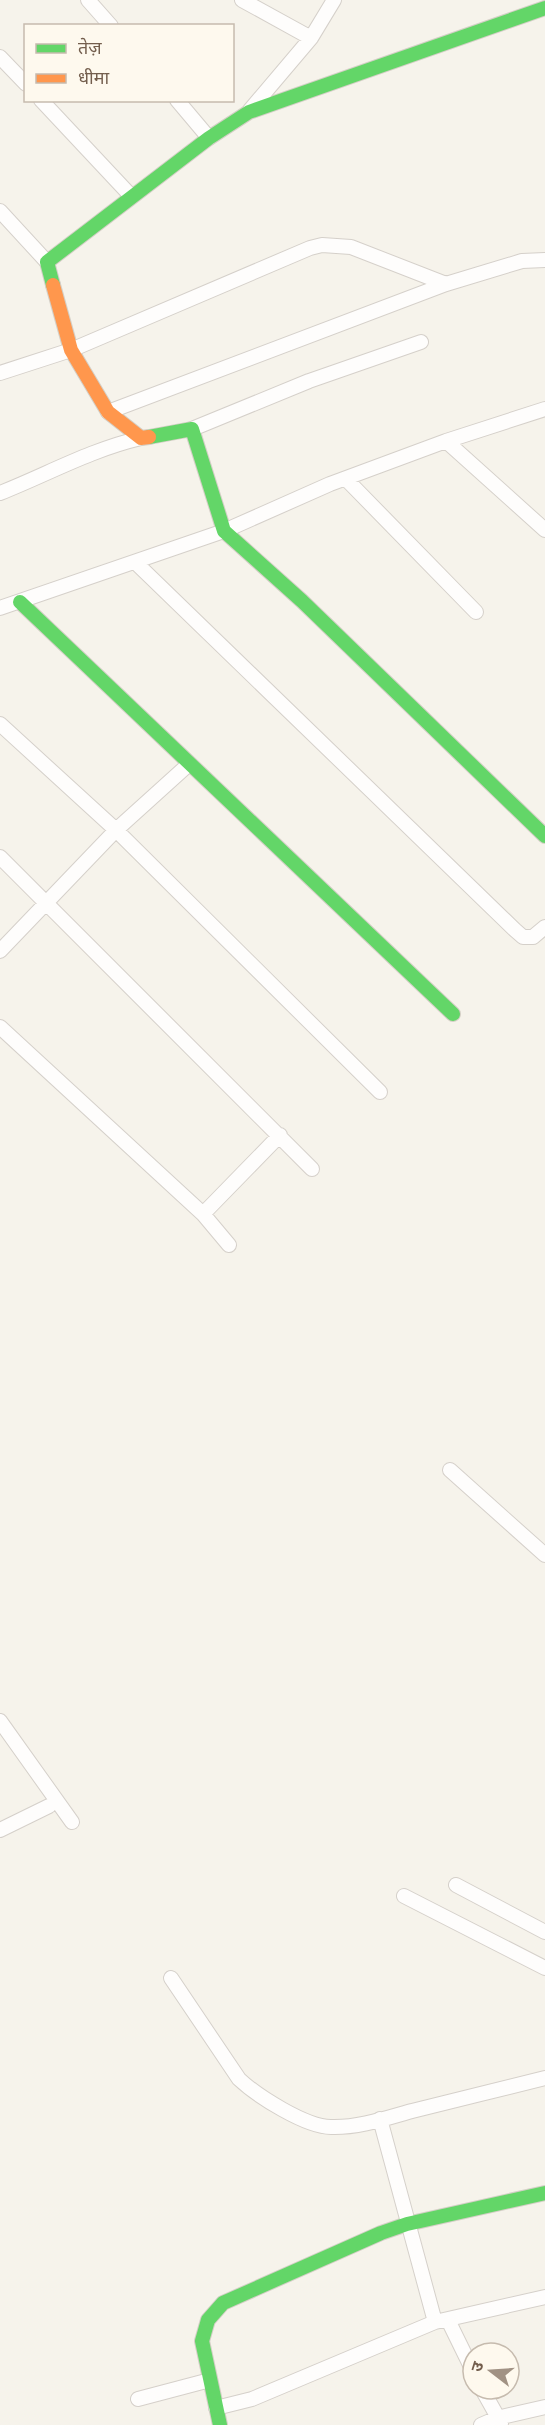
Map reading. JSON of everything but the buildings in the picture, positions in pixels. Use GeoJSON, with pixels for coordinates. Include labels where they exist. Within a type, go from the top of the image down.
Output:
{"type":"FeatureCollection","features":[{"type":"Feature","properties":{"kind":"street"},"geometry":{"type":"LineString","coordinates":[[88,0],[109,24]]}},
{"type":"Feature","properties":{"kind":"street"},"geometry":{"type":"LineString","coordinates":[[242,0],[311,38]]}},
{"type":"Feature","properties":{"kind":"street"},"geometry":{"type":"LineString","coordinates":[[249,112],[311,38],[334,0]]}},
{"type":"Feature","properties":{"kind":"street"},"geometry":{"type":"LineString","coordinates":[[47,262],[209,138],[249,112],[545,8]]}},
{"type":"Feature","properties":{"kind":"street"},"geometry":{"type":"LineString","coordinates":[[0,57],[24,82]]}},
{"type":"Feature","properties":{"kind":"street"},"geometry":{"type":"LineString","coordinates":[[43,102],[131,196]]}},
{"type":"Feature","properties":{"kind":"street"},"geometry":{"type":"LineString","coordinates":[[179,102],[209,138]]}},
{"type":"Feature","properties":{"kind":"street"},"geometry":{"type":"LineString","coordinates":[[0,211],[47,262],[71,350],[108,412],[141,438]]}},
{"type":"Feature","properties":{"kind":"street"},"geometry":{"type":"LineString","coordinates":[[0,373],[71,350],[322,244],[351,247],[446,284]]}},
{"type":"Feature","properties":{"kind":"street"},"geometry":{"type":"LineString","coordinates":[[108,412],[446,284],[522,261],[545,260]]}},
{"type":"Feature","properties":{"kind":"street"},"geometry":{"type":"LineString","coordinates":[[0,493],[74,459],[111,445],[192,429],[309,381],[421,342]]}},
{"type":"Feature","properties":{"kind":"street"},"geometry":{"type":"LineString","coordinates":[[0,608],[224,531],[346,479],[446,441],[545,409]]}},
{"type":"Feature","properties":{"kind":"street"},"geometry":{"type":"LineString","coordinates":[[192,429],[224,531],[302,601],[545,836]]}},
{"type":"Feature","properties":{"kind":"street"},"geometry":{"type":"LineString","coordinates":[[446,441],[545,530]]}},
{"type":"Feature","properties":{"kind":"street"},"geometry":{"type":"LineString","coordinates":[[346,479],[476,612]]}},
{"type":"Feature","properties":{"kind":"street"},"geometry":{"type":"LineString","coordinates":[[135,562],[515,930],[523,937],[533,937],[545,927]]}},
{"type":"Feature","properties":{"kind":"street"},"geometry":{"type":"LineString","coordinates":[[20,602],[453,1014]]}},
{"type":"Feature","properties":{"kind":"street"},"geometry":{"type":"LineString","coordinates":[[0,724],[116,831],[380,1092]]}},
{"type":"Feature","properties":{"kind":"street"},"geometry":{"type":"LineString","coordinates":[[0,951],[116,831],[189,764]]}},
{"type":"Feature","properties":{"kind":"street"},"geometry":{"type":"LineString","coordinates":[[0,857],[312,1169]]}},
{"type":"Feature","properties":{"kind":"street"},"geometry":{"type":"LineString","coordinates":[[0,1027],[203,1214],[229,1245]]}},
{"type":"Feature","properties":{"kind":"street"},"geometry":{"type":"LineString","coordinates":[[203,1214],[280,1135]]}},
{"type":"Feature","properties":{"kind":"street"},"geometry":{"type":"LineString","coordinates":[[450,1470],[545,1555]]}},
{"type":"Feature","properties":{"kind":"street"},"geometry":{"type":"LineString","coordinates":[[0,1721],[72,1822]]}},
{"type":"Feature","properties":{"kind":"street"},"geometry":{"type":"LineString","coordinates":[[0,1830],[49,1806]]}},
{"type":"Feature","properties":{"kind":"street"},"geometry":{"type":"LineString","coordinates":[[456,1885],[545,1932]]}},
{"type":"Feature","properties":{"kind":"street"},"geometry":{"type":"LineString","coordinates":[[404,1896],[545,1968]]}},
{"type":"Feature","properties":{"kind":"street"},"geometry":{"type":"LineString","coordinates":[[171,1978],[239,2079],[252,2091],[309,2121],[329,2127],[380,2120],[545,2078]]}},
{"type":"Feature","properties":{"kind":"street"},"geometry":{"type":"LineString","coordinates":[[380,2120],[407,2224],[441,2321],[461,2352]]}},
{"type":"Feature","properties":{"kind":"street"},"geometry":{"type":"LineString","coordinates":[[220,2425],[202,2341],[204,2326],[210,2314],[223,2303],[317,2260],[407,2224],[545,2193]]}},
{"type":"Feature","properties":{"kind":"street"},"geometry":{"type":"LineString","coordinates":[[216,2409],[252,2399],[441,2321],[545,2297]]}},
{"type":"Feature","properties":{"kind":"street"},"geometry":{"type":"LineString","coordinates":[[138,2399],[210,2380]]}},
{"type":"Feature","properties":{"kind":"street"},"geometry":{"type":"LineString","coordinates":[[488,2401],[499,2422]]}},
{"type":"Feature","properties":{"kind":"street"},"geometry":{"type":"LineString","coordinates":[[481,2425],[499,2422],[545,2407]]}},
{"type":"Feature","properties":{"kind":"traffic: fast"},"geometry":{"type":"LineString","coordinates":[[53,285],[47,262],[209,138],[249,112],[545,8]]}},
{"type":"Feature","properties":{"kind":"traffic: fast"},"geometry":{"type":"LineString","coordinates":[[149,437],[192,429],[224,531],[302,601],[545,836]]}},
{"type":"Feature","properties":{"kind":"traffic: fast"},"geometry":{"type":"LineString","coordinates":[[20,602],[453,1014]]}},
{"type":"Feature","properties":{"kind":"traffic: fast"},"geometry":{"type":"LineString","coordinates":[[220,2425],[202,2341],[208,2320],[223,2303],[381,2233],[407,2224],[545,2193]]}},
{"type":"Feature","properties":{"kind":"traffic: slow"},"geometry":{"type":"LineString","coordinates":[[53,285],[71,350],[108,412],[141,438],[149,437]]}}]}
